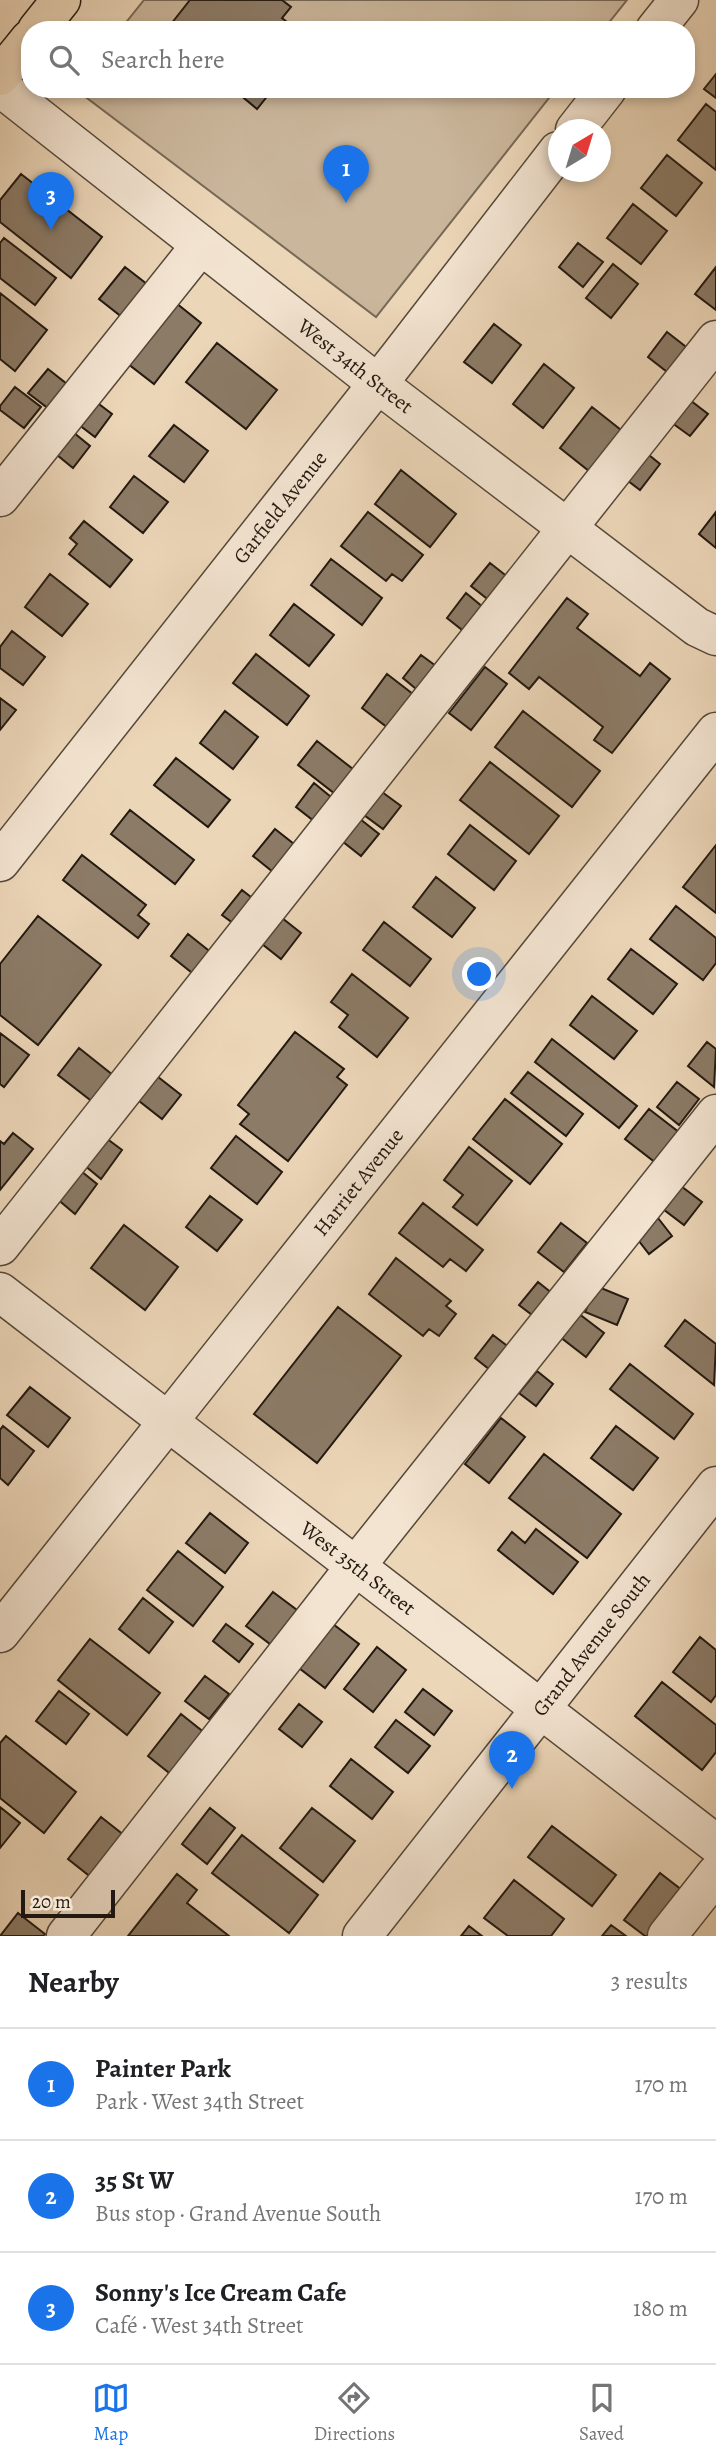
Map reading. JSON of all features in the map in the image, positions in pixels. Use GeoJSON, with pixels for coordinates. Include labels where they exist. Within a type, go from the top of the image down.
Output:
{"type":"FeatureCollection","features":[{"type":"Feature","properties":{"kind":"main road"},"geometry":{"type":"LineString","coordinates":[[44,21],[61,0]]}},
{"type":"Feature","properties":{"kind":"main road"},"geometry":{"type":"LineString","coordinates":[[0,76],[21,50]]}},
{"type":"Feature","properties":{"kind":"street"},"geometry":{"type":"LineString","coordinates":[[662,21],[679,0]]}},
{"type":"Feature","properties":{"kind":"street","name":"West 34th Street"},"geometry":{"type":"LineString","coordinates":[[0,87],[378,384],[697,627],[716,636]]}},
{"type":"Feature","properties":{"kind":"street"},"geometry":{"type":"LineString","coordinates":[[584,119],[600,98]]}},
{"type":"Feature","properties":{"kind":"street","name":"Garfield Avenue"},"geometry":{"type":"LineString","coordinates":[[0,862],[378,384],[548,164]]}},
{"type":"Feature","properties":{"kind":"street"},"geometry":{"type":"LineString","coordinates":[[0,497],[201,245]]}},
{"type":"Feature","properties":{"kind":"street"},"geometry":{"type":"LineString","coordinates":[[0,1246],[716,340]]}},
{"type":"Feature","properties":{"kind":"street","name":"Harriet Avenue"},"geometry":{"type":"LineString","coordinates":[[0,1633],[716,732]]}},
{"type":"Feature","properties":{"kind":"street"},"geometry":{"type":"LineString","coordinates":[[66,1936],[355,1567],[716,1114]]}},
{"type":"Feature","properties":{"kind":"street","name":"West 35th Street"},"geometry":{"type":"LineString","coordinates":[[0,1292],[716,1844]]}},
{"type":"Feature","properties":{"kind":"street","name":"Grand Avenue South"},"geometry":{"type":"LineString","coordinates":[[362,1936],[716,1486]]}},
{"type":"Feature","properties":{"kind":"street"},"geometry":{"type":"LineString","coordinates":[[667,1936],[716,1874]]}},
{"type":"Feature","properties":{"kind":"shaded area"},"geometry":{"type":"Polygon","coordinates":[[[144,0],[627,0],[610,21],[127,21],[144,0]]]}},
{"type":"Feature","properties":{"kind":"shaded area"},"geometry":{"type":"Polygon","coordinates":[[[87,98],[549,98],[376,317],[87,98]]]}},
{"type":"Feature","properties":{"kind":"building"},"geometry":{"type":"Polygon","coordinates":[[[190,0],[282,0],[291,7],[282,18],[286,21],[173,21],[190,0]]]}},
{"type":"Feature","properties":{"kind":"building"},"geometry":{"type":"Polygon","coordinates":[[[716,74],[716,98],[704,89],[716,74]]]}},
{"type":"Feature","properties":{"kind":"building"},"geometry":{"type":"Polygon","coordinates":[[[244,98],[266,98],[257,109],[244,98]]]}},
{"type":"Feature","properties":{"kind":"building"},"geometry":{"type":"Polygon","coordinates":[[[706,104],[716,112],[716,170],[678,140],[706,104]]]}},
{"type":"Feature","properties":{"kind":"building"},"geometry":{"type":"Polygon","coordinates":[[[667,155],[702,183],[676,216],[641,188],[667,155]]]}},
{"type":"Feature","properties":{"kind":"building"},"geometry":{"type":"Polygon","coordinates":[[[21,174],[102,237],[71,278],[0,222],[0,200],[21,174]]]}},
{"type":"Feature","properties":{"kind":"building"},"geometry":{"type":"Polygon","coordinates":[[[633,204],[667,231],[641,264],[607,238],[633,204]]]}},
{"type":"Feature","properties":{"kind":"building"},"geometry":{"type":"Polygon","coordinates":[[[4,238],[56,278],[35,305],[0,278],[0,243],[4,238]]]}},
{"type":"Feature","properties":{"kind":"building"},"geometry":{"type":"Polygon","coordinates":[[[578,243],[603,262],[583,287],[559,267],[578,243]]]}},
{"type":"Feature","properties":{"kind":"building"},"geometry":{"type":"Polygon","coordinates":[[[613,264],[638,284],[611,318],[586,298],[613,264]]]}},
{"type":"Feature","properties":{"kind":"building"},"geometry":{"type":"Polygon","coordinates":[[[125,267],[152,288],[127,321],[99,299],[125,267]]]}},
{"type":"Feature","properties":{"kind":"building"},"geometry":{"type":"Polygon","coordinates":[[[716,267],[716,310],[695,294],[716,267]]]}},
{"type":"Feature","properties":{"kind":"building"},"geometry":{"type":"Polygon","coordinates":[[[0,293],[47,330],[15,371],[0,359],[0,293]]]}},
{"type":"Feature","properties":{"kind":"building"},"geometry":{"type":"Polygon","coordinates":[[[171,299],[201,323],[154,384],[123,360],[171,299]]]}},
{"type":"Feature","properties":{"kind":"building"},"geometry":{"type":"Polygon","coordinates":[[[494,324],[521,345],[492,383],[464,362],[494,324]]]}},
{"type":"Feature","properties":{"kind":"building"},"geometry":{"type":"Polygon","coordinates":[[[667,332],[690,350],[671,375],[648,357],[667,332]]]}},
{"type":"Feature","properties":{"kind":"building"},"geometry":{"type":"Polygon","coordinates":[[[217,343],[277,390],[246,429],[186,382],[217,343]]]}},
{"type":"Feature","properties":{"kind":"building"},"geometry":{"type":"Polygon","coordinates":[[[544,364],[574,388],[543,428],[513,404],[544,364]]]}},
{"type":"Feature","properties":{"kind":"building"},"geometry":{"type":"Polygon","coordinates":[[[48,369],[72,388],[53,412],[28,393],[48,369]]]}},
{"type":"Feature","properties":{"kind":"building"},"geometry":{"type":"Polygon","coordinates":[[[15,387],[41,407],[24,428],[0,410],[0,406],[15,387]]]}},
{"type":"Feature","properties":{"kind":"building"},"geometry":{"type":"Polygon","coordinates":[[[686,397],[708,414],[690,436],[668,420],[686,397]]]}},
{"type":"Feature","properties":{"kind":"building"},"geometry":{"type":"Polygon","coordinates":[[[91,398],[112,414],[95,437],[74,421],[91,398]]]}},
{"type":"Feature","properties":{"kind":"building"},"geometry":{"type":"Polygon","coordinates":[[[592,407],[621,430],[589,471],[560,448],[592,407]]]}},
{"type":"Feature","properties":{"kind":"building"},"geometry":{"type":"Polygon","coordinates":[[[174,425],[208,451],[184,482],[149,456],[174,425]]]}},
{"type":"Feature","properties":{"kind":"building"},"geometry":{"type":"Polygon","coordinates":[[[68,428],[90,446],[73,468],[51,450],[68,428]]]}},
{"type":"Feature","properties":{"kind":"building"},"geometry":{"type":"Polygon","coordinates":[[[644,451],[660,464],[640,490],[623,477],[644,451]]]}},
{"type":"Feature","properties":{"kind":"building"},"geometry":{"type":"Polygon","coordinates":[[[401,470],[456,514],[430,547],[375,504],[401,470]]]}},
{"type":"Feature","properties":{"kind":"building"},"geometry":{"type":"Polygon","coordinates":[[[134,476],[168,502],[143,533],[110,507],[134,476]]]}},
{"type":"Feature","properties":{"kind":"building"},"geometry":{"type":"Polygon","coordinates":[[[368,512],[423,555],[402,581],[392,574],[386,581],[341,546],[368,512]]]}},
{"type":"Feature","properties":{"kind":"building"},"geometry":{"type":"Polygon","coordinates":[[[716,512],[716,548],[699,534],[716,512]]]}},
{"type":"Feature","properties":{"kind":"building"},"geometry":{"type":"Polygon","coordinates":[[[84,521],[132,560],[110,587],[69,554],[77,544],[70,538],[84,521]]]}},
{"type":"Feature","properties":{"kind":"building"},"geometry":{"type":"Polygon","coordinates":[[[331,559],[382,598],[362,625],[311,585],[331,559]]]}},
{"type":"Feature","properties":{"kind":"building"},"geometry":{"type":"Polygon","coordinates":[[[490,563],[513,581],[495,605],[471,586],[490,563]]]}},
{"type":"Feature","properties":{"kind":"building"},"geometry":{"type":"Polygon","coordinates":[[[50,574],[88,604],[62,636],[25,607],[50,574]]]}},
{"type":"Feature","properties":{"kind":"building"},"geometry":{"type":"Polygon","coordinates":[[[466,593],[490,613],[471,637],[447,618],[466,593]]]}},
{"type":"Feature","properties":{"kind":"building"},"geometry":{"type":"Polygon","coordinates":[[[567,598],[588,614],[577,628],[640,676],[650,663],[670,679],[612,753],[594,740],[603,727],[539,677],[529,689],[509,673],[567,598]]]}},
{"type":"Feature","properties":{"kind":"building"},"geometry":{"type":"Polygon","coordinates":[[[294,604],[334,635],[309,666],[270,635],[294,604]]]}},
{"type":"Feature","properties":{"kind":"building"},"geometry":{"type":"Polygon","coordinates":[[[12,631],[45,657],[23,685],[0,668],[0,647],[12,631]]]}},
{"type":"Feature","properties":{"kind":"building"},"geometry":{"type":"Polygon","coordinates":[[[256,654],[309,696],[287,725],[233,683],[256,654]]]}},
{"type":"Feature","properties":{"kind":"building"},"geometry":{"type":"Polygon","coordinates":[[[421,655],[440,669],[421,693],[403,678],[421,655]]]}},
{"type":"Feature","properties":{"kind":"building"},"geometry":{"type":"Polygon","coordinates":[[[485,667],[507,684],[471,730],[449,713],[485,667]]]}},
{"type":"Feature","properties":{"kind":"building"},"geometry":{"type":"Polygon","coordinates":[[[387,674],[418,698],[392,731],[362,708],[387,674]]]}},
{"type":"Feature","properties":{"kind":"building"},"geometry":{"type":"Polygon","coordinates":[[[0,698],[16,710],[0,730],[0,698]]]}},
{"type":"Feature","properties":{"kind":"building"},"geometry":{"type":"Polygon","coordinates":[[[225,711],[258,737],[233,769],[200,743],[225,711]]]}},
{"type":"Feature","properties":{"kind":"building"},"geometry":{"type":"Polygon","coordinates":[[[523,711],[600,771],[572,807],[495,747],[523,711]]]}},
{"type":"Feature","properties":{"kind":"building"},"geometry":{"type":"Polygon","coordinates":[[[317,741],[358,773],[339,797],[298,765],[317,741]]]}},
{"type":"Feature","properties":{"kind":"building"},"geometry":{"type":"Polygon","coordinates":[[[176,758],[230,800],[208,827],[154,785],[176,758]]]}},
{"type":"Feature","properties":{"kind":"building"},"geometry":{"type":"Polygon","coordinates":[[[490,762],[559,816],[529,854],[460,800],[490,762]]]}},
{"type":"Feature","properties":{"kind":"building"},"geometry":{"type":"Polygon","coordinates":[[[314,783],[337,802],[319,825],[296,807],[314,783]]]}},
{"type":"Feature","properties":{"kind":"building"},"geometry":{"type":"Polygon","coordinates":[[[382,792],[401,806],[383,829],[364,815],[382,792]]]}},
{"type":"Feature","properties":{"kind":"building"},"geometry":{"type":"Polygon","coordinates":[[[130,810],[194,860],[175,884],[111,834],[130,810]]]}},
{"type":"Feature","properties":{"kind":"building"},"geometry":{"type":"Polygon","coordinates":[[[360,819],[379,834],[361,856],[342,841],[360,819]]]}},
{"type":"Feature","properties":{"kind":"building"},"geometry":{"type":"Polygon","coordinates":[[[470,825],[516,861],[494,890],[448,854],[470,825]]]}},
{"type":"Feature","properties":{"kind":"building"},"geometry":{"type":"Polygon","coordinates":[[[275,829],[299,848],[278,876],[253,856],[275,829]]]}},
{"type":"Feature","properties":{"kind":"building"},"geometry":{"type":"Polygon","coordinates":[[[716,845],[716,913],[683,887],[716,845]]]}},
{"type":"Feature","properties":{"kind":"building"},"geometry":{"type":"Polygon","coordinates":[[[82,855],[146,905],[138,915],[149,924],[138,938],[63,880],[82,855]]]}},
{"type":"Feature","properties":{"kind":"building"},"geometry":{"type":"Polygon","coordinates":[[[436,877],[475,908],[452,937],[413,907],[436,877]]]}},
{"type":"Feature","properties":{"kind":"building"},"geometry":{"type":"Polygon","coordinates":[[[242,890],[256,901],[237,926],[222,915],[242,890]]]}},
{"type":"Feature","properties":{"kind":"building"},"geometry":{"type":"Polygon","coordinates":[[[676,906],[716,938],[716,963],[703,980],[650,939],[676,906]]]}},
{"type":"Feature","properties":{"kind":"building"},"geometry":{"type":"Polygon","coordinates":[[[277,914],[301,933],[281,959],[257,940],[277,914]]]}},
{"type":"Feature","properties":{"kind":"building"},"geometry":{"type":"Polygon","coordinates":[[[38,916],[101,965],[38,1045],[0,1015],[0,964],[38,916]]]}},
{"type":"Feature","properties":{"kind":"building"},"geometry":{"type":"Polygon","coordinates":[[[384,922],[431,959],[410,986],[363,950],[384,922]]]}},
{"type":"Feature","properties":{"kind":"building"},"geometry":{"type":"Polygon","coordinates":[[[188,934],[213,954],[196,976],[171,956],[188,934]]]}},
{"type":"Feature","properties":{"kind":"building"},"geometry":{"type":"Polygon","coordinates":[[[631,949],[677,984],[653,1014],[608,979],[631,949]]]}},
{"type":"Feature","properties":{"kind":"building"},"geometry":{"type":"Polygon","coordinates":[[[352,974],[408,1018],[377,1057],[339,1027],[348,1015],[331,1002],[352,974]]]}},
{"type":"Feature","properties":{"kind":"building"},"geometry":{"type":"Polygon","coordinates":[[[592,996],[637,1031],[614,1059],[570,1025],[592,996]]]}},
{"type":"Feature","properties":{"kind":"building"},"geometry":{"type":"Polygon","coordinates":[[[295,1032],[344,1069],[337,1077],[347,1085],[288,1161],[240,1124],[249,1114],[238,1105],[295,1032]]]}},
{"type":"Feature","properties":{"kind":"building"},"geometry":{"type":"Polygon","coordinates":[[[0,1033],[29,1055],[4,1087],[0,1084],[0,1033]]]}},
{"type":"Feature","properties":{"kind":"building"},"geometry":{"type":"Polygon","coordinates":[[[552,1039],[637,1106],[619,1128],[535,1062],[552,1039]]]}},
{"type":"Feature","properties":{"kind":"building"},"geometry":{"type":"Polygon","coordinates":[[[707,1042],[716,1049],[714,1087],[688,1066],[707,1042]]]}},
{"type":"Feature","properties":{"kind":"building"},"geometry":{"type":"Polygon","coordinates":[[[79,1048],[119,1080],[98,1106],[58,1075],[79,1048]]]}},
{"type":"Feature","properties":{"kind":"building"},"geometry":{"type":"Polygon","coordinates":[[[528,1072],[583,1114],[566,1136],[511,1093],[528,1072]]]}},
{"type":"Feature","properties":{"kind":"building"},"geometry":{"type":"Polygon","coordinates":[[[153,1073],[181,1095],[162,1119],[134,1097],[153,1073]]]}},
{"type":"Feature","properties":{"kind":"building"},"geometry":{"type":"Polygon","coordinates":[[[677,1082],[699,1099],[679,1125],[657,1107],[677,1082]]]}},
{"type":"Feature","properties":{"kind":"building"},"geometry":{"type":"Polygon","coordinates":[[[505,1099],[562,1144],[530,1184],[473,1139],[505,1099]]]}},
{"type":"Feature","properties":{"kind":"building"},"geometry":{"type":"Polygon","coordinates":[[[649,1109],[680,1133],[656,1163],[625,1139],[649,1109]]]}},
{"type":"Feature","properties":{"kind":"building"},"geometry":{"type":"Polygon","coordinates":[[[98,1132],[122,1150],[101,1179],[78,1160],[98,1132]]]}},
{"type":"Feature","properties":{"kind":"building"},"geometry":{"type":"Polygon","coordinates":[[[13,1133],[33,1149],[0,1190],[0,1141],[4,1144],[13,1133]]]}},
{"type":"Feature","properties":{"kind":"building"},"geometry":{"type":"Polygon","coordinates":[[[236,1136],[282,1172],[257,1204],[211,1168],[236,1136]]]}},
{"type":"Feature","properties":{"kind":"building"},"geometry":{"type":"Polygon","coordinates":[[[469,1147],[512,1181],[477,1225],[453,1207],[463,1195],[444,1180],[469,1147]]]}},
{"type":"Feature","properties":{"kind":"building"},"geometry":{"type":"Polygon","coordinates":[[[71,1163],[97,1184],[75,1214],[49,1192],[71,1163]]]}},
{"type":"Feature","properties":{"kind":"building"},"geometry":{"type":"Polygon","coordinates":[[[677,1183],[702,1202],[684,1225],[659,1206],[677,1183]]]}},
{"type":"Feature","properties":{"kind":"building"},"geometry":{"type":"Polygon","coordinates":[[[210,1196],[242,1220],[217,1251],[186,1227],[210,1196]]]}},
{"type":"Feature","properties":{"kind":"building"},"geometry":{"type":"Polygon","coordinates":[[[423,1203],[483,1250],[466,1271],[450,1259],[443,1267],[399,1233],[423,1203]]]}},
{"type":"Feature","properties":{"kind":"building"},"geometry":{"type":"Polygon","coordinates":[[[658,1218],[672,1236],[649,1254],[635,1236],[658,1218]]]}},
{"type":"Feature","properties":{"kind":"building"},"geometry":{"type":"Polygon","coordinates":[[[561,1223],[587,1243],[564,1272],[538,1252],[561,1223]]]}},
{"type":"Feature","properties":{"kind":"building"},"geometry":{"type":"Polygon","coordinates":[[[124,1225],[178,1267],[145,1310],[91,1268],[124,1225]]]}},
{"type":"Feature","properties":{"kind":"building"},"geometry":{"type":"Polygon","coordinates":[[[396,1258],[451,1301],[446,1306],[456,1314],[439,1336],[429,1329],[423,1336],[369,1294],[396,1258]]]}},
{"type":"Feature","properties":{"kind":"building"},"geometry":{"type":"Polygon","coordinates":[[[538,1282],[558,1298],[540,1321],[519,1305],[538,1282]]]}},
{"type":"Feature","properties":{"kind":"building"},"geometry":{"type":"Polygon","coordinates":[[[596,1286],[628,1299],[617,1325],[585,1312],[596,1286]]]}},
{"type":"Feature","properties":{"kind":"building"},"geometry":{"type":"Polygon","coordinates":[[[338,1307],[401,1356],[317,1463],[254,1414],[338,1307]]]}},
{"type":"Feature","properties":{"kind":"building"},"geometry":{"type":"Polygon","coordinates":[[[574,1310],[604,1333],[586,1357],[555,1333],[574,1310]]]}},
{"type":"Feature","properties":{"kind":"building"},"geometry":{"type":"Polygon","coordinates":[[[685,1320],[716,1344],[714,1385],[665,1346],[685,1320]]]}},
{"type":"Feature","properties":{"kind":"building"},"geometry":{"type":"Polygon","coordinates":[[[493,1335],[518,1354],[499,1377],[475,1358],[493,1335]]]}},
{"type":"Feature","properties":{"kind":"building"},"geometry":{"type":"Polygon","coordinates":[[[630,1364],[693,1414],[674,1439],[610,1389],[630,1364]]]}},
{"type":"Feature","properties":{"kind":"building"},"geometry":{"type":"Polygon","coordinates":[[[537,1371],[553,1384],[536,1406],[519,1393],[537,1371]]]}},
{"type":"Feature","properties":{"kind":"building"},"geometry":{"type":"Polygon","coordinates":[[[30,1387],[70,1418],[48,1447],[7,1415],[30,1387]]]}},
{"type":"Feature","properties":{"kind":"building"},"geometry":{"type":"Polygon","coordinates":[[[501,1418],[525,1437],[489,1483],[465,1464],[501,1418]]]}},
{"type":"Feature","properties":{"kind":"building"},"geometry":{"type":"Polygon","coordinates":[[[3,1426],[34,1451],[8,1485],[0,1478],[0,1430],[3,1426]]]}},
{"type":"Feature","properties":{"kind":"building"},"geometry":{"type":"Polygon","coordinates":[[[616,1426],[658,1458],[633,1490],[591,1458],[616,1426]]]}},
{"type":"Feature","properties":{"kind":"building"},"geometry":{"type":"Polygon","coordinates":[[[544,1454],[621,1514],[587,1558],[509,1498],[544,1454]]]}},
{"type":"Feature","properties":{"kind":"building"},"geometry":{"type":"Polygon","coordinates":[[[210,1513],[248,1543],[225,1573],[186,1543],[210,1513]]]}},
{"type":"Feature","properties":{"kind":"building"},"geometry":{"type":"Polygon","coordinates":[[[536,1529],[578,1562],[553,1594],[498,1550],[512,1532],[525,1543],[536,1529]]]}},
{"type":"Feature","properties":{"kind":"building"},"geometry":{"type":"Polygon","coordinates":[[[178,1551],[223,1587],[193,1626],[147,1590],[178,1551]]]}},
{"type":"Feature","properties":{"kind":"building"},"geometry":{"type":"Polygon","coordinates":[[[273,1592],[301,1613],[274,1647],[246,1626],[273,1592]]]}},
{"type":"Feature","properties":{"kind":"building"},"geometry":{"type":"Polygon","coordinates":[[[143,1598],[173,1622],[149,1653],[119,1629],[143,1598]]]}},
{"type":"Feature","properties":{"kind":"building"},"geometry":{"type":"Polygon","coordinates":[[[226,1624],[253,1644],[239,1662],[213,1641],[226,1624]]]}},
{"type":"Feature","properties":{"kind":"building"},"geometry":{"type":"Polygon","coordinates":[[[333,1624],[359,1644],[325,1688],[299,1668],[333,1624]]]}},
{"type":"Feature","properties":{"kind":"building"},"geometry":{"type":"Polygon","coordinates":[[[700,1637],[716,1650],[716,1695],[711,1702],[673,1672],[700,1637]]]}},
{"type":"Feature","properties":{"kind":"building"},"geometry":{"type":"Polygon","coordinates":[[[90,1639],[160,1693],[127,1735],[58,1680],[90,1639]]]}},
{"type":"Feature","properties":{"kind":"building"},"geometry":{"type":"Polygon","coordinates":[[[377,1647],[406,1670],[373,1712],[344,1689],[377,1647]]]}},
{"type":"Feature","properties":{"kind":"building"},"geometry":{"type":"Polygon","coordinates":[[[205,1676],[229,1694],[209,1719],[185,1701],[205,1676]]]}},
{"type":"Feature","properties":{"kind":"building"},"geometry":{"type":"Polygon","coordinates":[[[662,1682],[716,1725],[716,1752],[702,1770],[635,1716],[662,1682]]]}},
{"type":"Feature","properties":{"kind":"building"},"geometry":{"type":"Polygon","coordinates":[[[423,1689],[452,1711],[434,1735],[405,1712],[423,1689]]]}},
{"type":"Feature","properties":{"kind":"building"},"geometry":{"type":"Polygon","coordinates":[[[59,1691],[89,1714],[66,1744],[36,1721],[59,1691]]]}},
{"type":"Feature","properties":{"kind":"building"},"geometry":{"type":"Polygon","coordinates":[[[299,1704],[322,1722],[302,1747],[279,1729],[299,1704]]]}},
{"type":"Feature","properties":{"kind":"building"},"geometry":{"type":"Polygon","coordinates":[[[181,1714],[206,1734],[173,1776],[148,1756],[181,1714]]]}},
{"type":"Feature","properties":{"kind":"building"},"geometry":{"type":"Polygon","coordinates":[[[396,1720],[430,1746],[408,1773],[375,1747],[396,1720]]]}},
{"type":"Feature","properties":{"kind":"building"},"geometry":{"type":"Polygon","coordinates":[[[6,1736],[76,1792],[44,1833],[0,1798],[0,1743],[6,1736]]]}},
{"type":"Feature","properties":{"kind":"building"},"geometry":{"type":"Polygon","coordinates":[[[351,1759],[393,1792],[372,1819],[330,1786],[351,1759]]]}},
{"type":"Feature","properties":{"kind":"building"},"geometry":{"type":"Polygon","coordinates":[[[0,1807],[20,1823],[0,1848],[0,1807]]]}},
{"type":"Feature","properties":{"kind":"building"},"geometry":{"type":"Polygon","coordinates":[[[210,1808],[235,1828],[207,1864],[182,1844],[210,1808]]]}},
{"type":"Feature","properties":{"kind":"building"},"geometry":{"type":"Polygon","coordinates":[[[312,1808],[355,1841],[323,1882],[280,1848],[312,1808]]]}},
{"type":"Feature","properties":{"kind":"building"},"geometry":{"type":"Polygon","coordinates":[[[101,1817],[125,1836],[92,1878],[68,1859],[101,1817]]]}},
{"type":"Feature","properties":{"kind":"building"},"geometry":{"type":"Polygon","coordinates":[[[552,1826],[616,1875],[592,1906],[528,1857],[552,1826]]]}},
{"type":"Feature","properties":{"kind":"building"},"geometry":{"type":"Polygon","coordinates":[[[242,1835],[318,1895],[289,1933],[212,1873],[242,1835]]]}},
{"type":"Feature","properties":{"kind":"building"},"geometry":{"type":"Polygon","coordinates":[[[660,1873],[687,1894],[655,1936],[645,1936],[624,1920],[660,1873]]]}},
{"type":"Feature","properties":{"kind":"building"},"geometry":{"type":"Polygon","coordinates":[[[177,1874],[197,1890],[187,1903],[229,1936],[128,1936],[177,1874]]]}},
{"type":"Feature","properties":{"kind":"building"},"geometry":{"type":"Polygon","coordinates":[[[514,1880],[564,1919],[551,1936],[508,1936],[484,1918],[514,1880]]]}},
{"type":"Feature","properties":{"kind":"building"},"geometry":{"type":"Polygon","coordinates":[[[18,1913],[45,1934],[0,1936],[18,1913]]]}},
{"type":"Feature","properties":{"kind":"building"},"geometry":{"type":"Polygon","coordinates":[[[611,1925],[626,1936],[602,1936],[611,1925]]]}},
{"type":"Feature","properties":{"kind":"building"},"geometry":{"type":"Polygon","coordinates":[[[469,1926],[482,1936],[461,1936],[469,1926]]]}},
{"type":"Feature","properties":{"kind":"place","name":"Painter Park"},"geometry":{"type":"Point","coordinates":[346,203]}},
{"type":"Feature","properties":{"kind":"place","name":"Sonny's Ice Cream Cafe"},"geometry":{"type":"Point","coordinates":[51,230]}},
{"type":"Feature","properties":{"kind":"place","name":"35 St W"},"geometry":{"type":"Point","coordinates":[512,1789]}}]}
